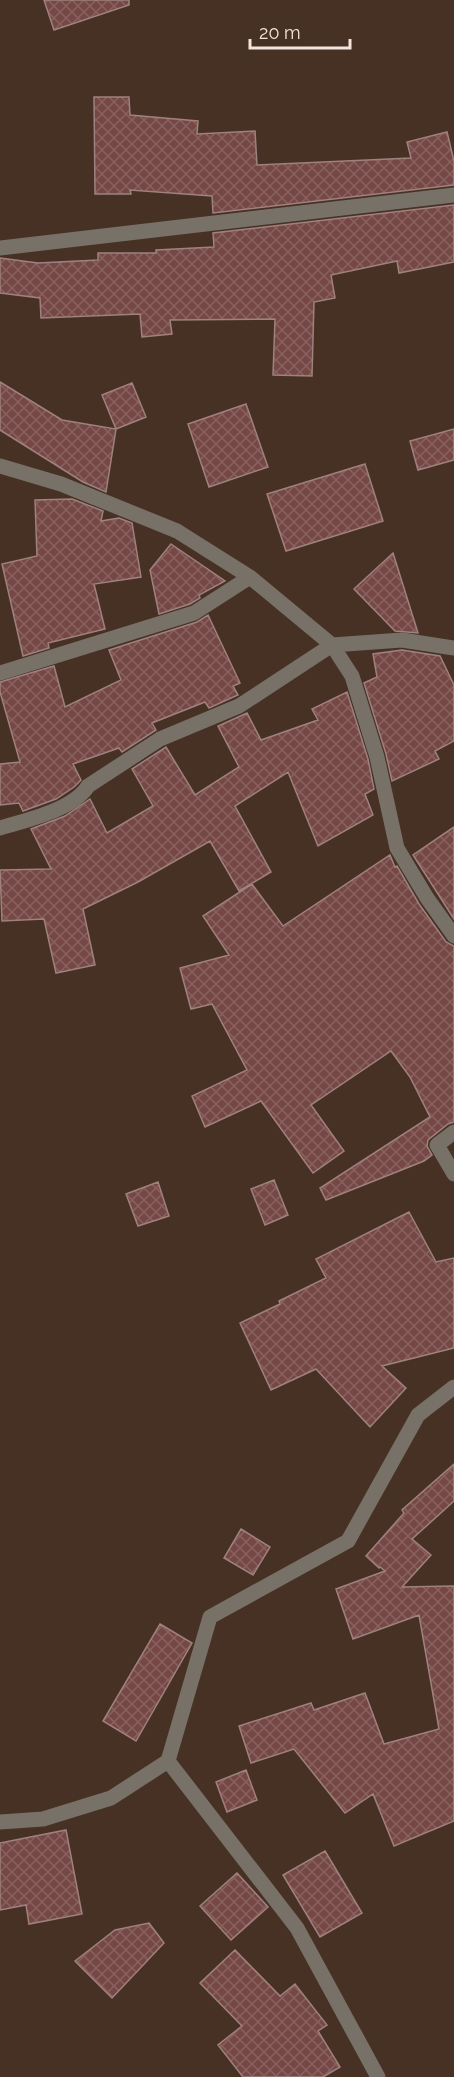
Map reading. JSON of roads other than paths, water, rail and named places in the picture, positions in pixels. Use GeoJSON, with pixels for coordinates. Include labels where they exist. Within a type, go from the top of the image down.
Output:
{"type":"FeatureCollection","features":[{"type":"Feature","properties":{"kind":"street"},"geometry":{"type":"LineString","coordinates":[[0,248],[454,195]]}},
{"type":"Feature","properties":{"kind":"street"},"geometry":{"type":"LineString","coordinates":[[0,466],[61,484],[177,531],[250,577],[332,645],[351,676],[377,757],[397,848],[427,898],[454,936]]}},
{"type":"Feature","properties":{"kind":"street"},"geometry":{"type":"LineString","coordinates":[[0,673],[194,613],[250,577]]}},
{"type":"Feature","properties":{"kind":"street"},"geometry":{"type":"LineString","coordinates":[[0,828],[44,815],[82,796],[88,786],[160,739],[239,706],[332,645],[402,640],[454,648]]}},
{"type":"Feature","properties":{"kind":"street"},"geometry":{"type":"LineString","coordinates":[[454,1132],[437,1145],[454,1174]]}},
{"type":"Feature","properties":{"kind":"street"},"geometry":{"type":"LineString","coordinates":[[0,1822],[44,1819],[111,1798],[168,1761],[210,1617],[348,1541],[418,1415],[454,1387]]}},
{"type":"Feature","properties":{"kind":"street"},"geometry":{"type":"LineString","coordinates":[[168,1761],[297,1928],[378,2077]]}}]}
